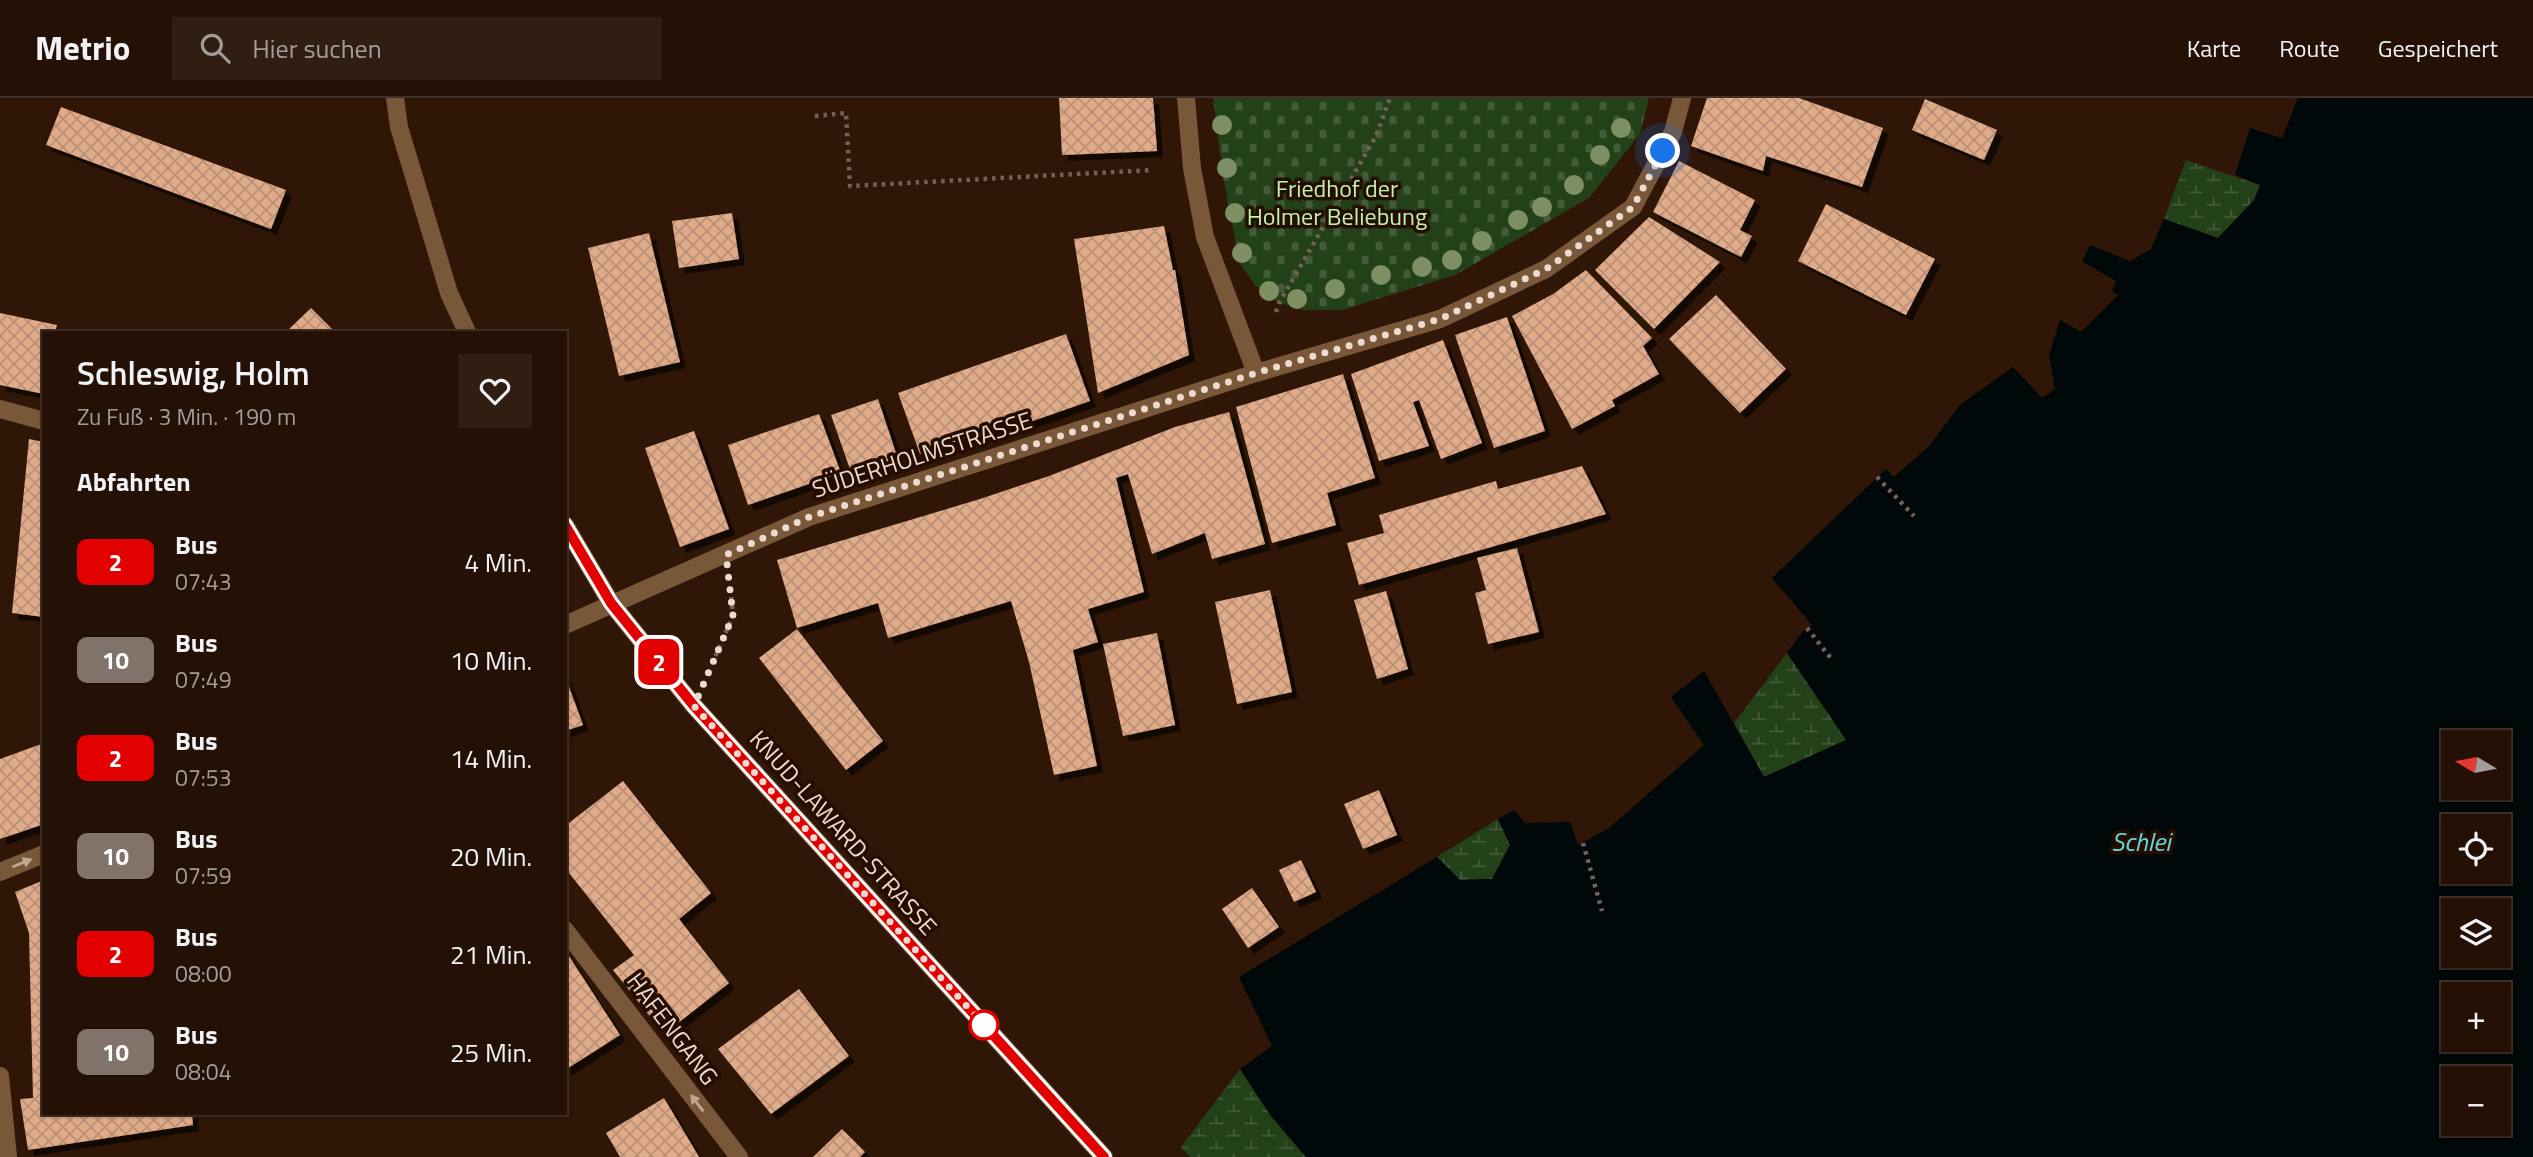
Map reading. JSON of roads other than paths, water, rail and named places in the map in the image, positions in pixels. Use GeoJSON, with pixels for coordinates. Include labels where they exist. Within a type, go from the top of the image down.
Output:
{"type":"FeatureCollection","features":[{"type":"Feature","properties":{"kind":"street"},"geometry":{"type":"LineString","coordinates":[[395,98],[399,127],[449,293],[467,331]]}},
{"type":"Feature","properties":{"kind":"street"},"geometry":{"type":"LineString","coordinates":[[1186,98],[1192,168],[1205,237],[1256,373]]}},
{"type":"Feature","properties":{"kind":"street","name":"SÜDERHOLMSTRASSE"},"geometry":{"type":"LineString","coordinates":[[567,624],[809,517],[1256,373],[1440,319],[1546,269],[1633,207],[1673,132],[1682,98]]}},
{"type":"Feature","properties":{"kind":"street"},"geometry":{"type":"LineString","coordinates":[[0,410],[42,420]]}},
{"type":"Feature","properties":{"kind":"street","name":"KNUD-LAWARD-STRASSE"},"geometry":{"type":"LineString","coordinates":[[567,529],[611,603],[694,706],[1104,1157]]}},
{"type":"Feature","properties":{"kind":"street"},"geometry":{"type":"LineString","coordinates":[[0,872],[42,855]]}},
{"type":"Feature","properties":{"kind":"street","name":"HAFENGANG"},"geometry":{"type":"LineString","coordinates":[[567,933],[739,1157]]}},
{"type":"Feature","properties":{"kind":"street"},"geometry":{"type":"LineString","coordinates":[[0,1076],[8,1157]]}},
{"type":"Feature","properties":{"kind":"water","name":"Schlei"},"geometry":{"type":"Polygon","coordinates":[[[2298,98],[2533,98],[2533,1157],[1306,1157],[1271,1116],[1240,1069],[1272,1046],[1239,977],[1437,857],[1460,880],[1492,879],[1510,845],[1498,819],[1514,810],[1525,823],[1570,822],[1578,845],[1609,828],[1704,745],[1671,697],[1704,671],[1764,777],[1846,740],[1787,653],[1803,631],[1812,625],[1772,578],[1886,469],[1894,477],[1929,446],[1960,405],[2013,367],[2042,398],[2055,389],[2049,355],[2060,320],[2081,332],[2118,295],[2112,291],[2116,281],[2082,261],[2090,245],[2130,261],[2151,249],[2164,219],[2218,238],[2254,200],[2260,185],[2235,175],[2250,128],[2282,138],[2298,98]]]}},
{"type":"Feature","properties":{"kind":"park label","name":"Friedhof der Holmer Beliebung"},"geometry":{"type":"Point","coordinates":[1337,203]}}]}
